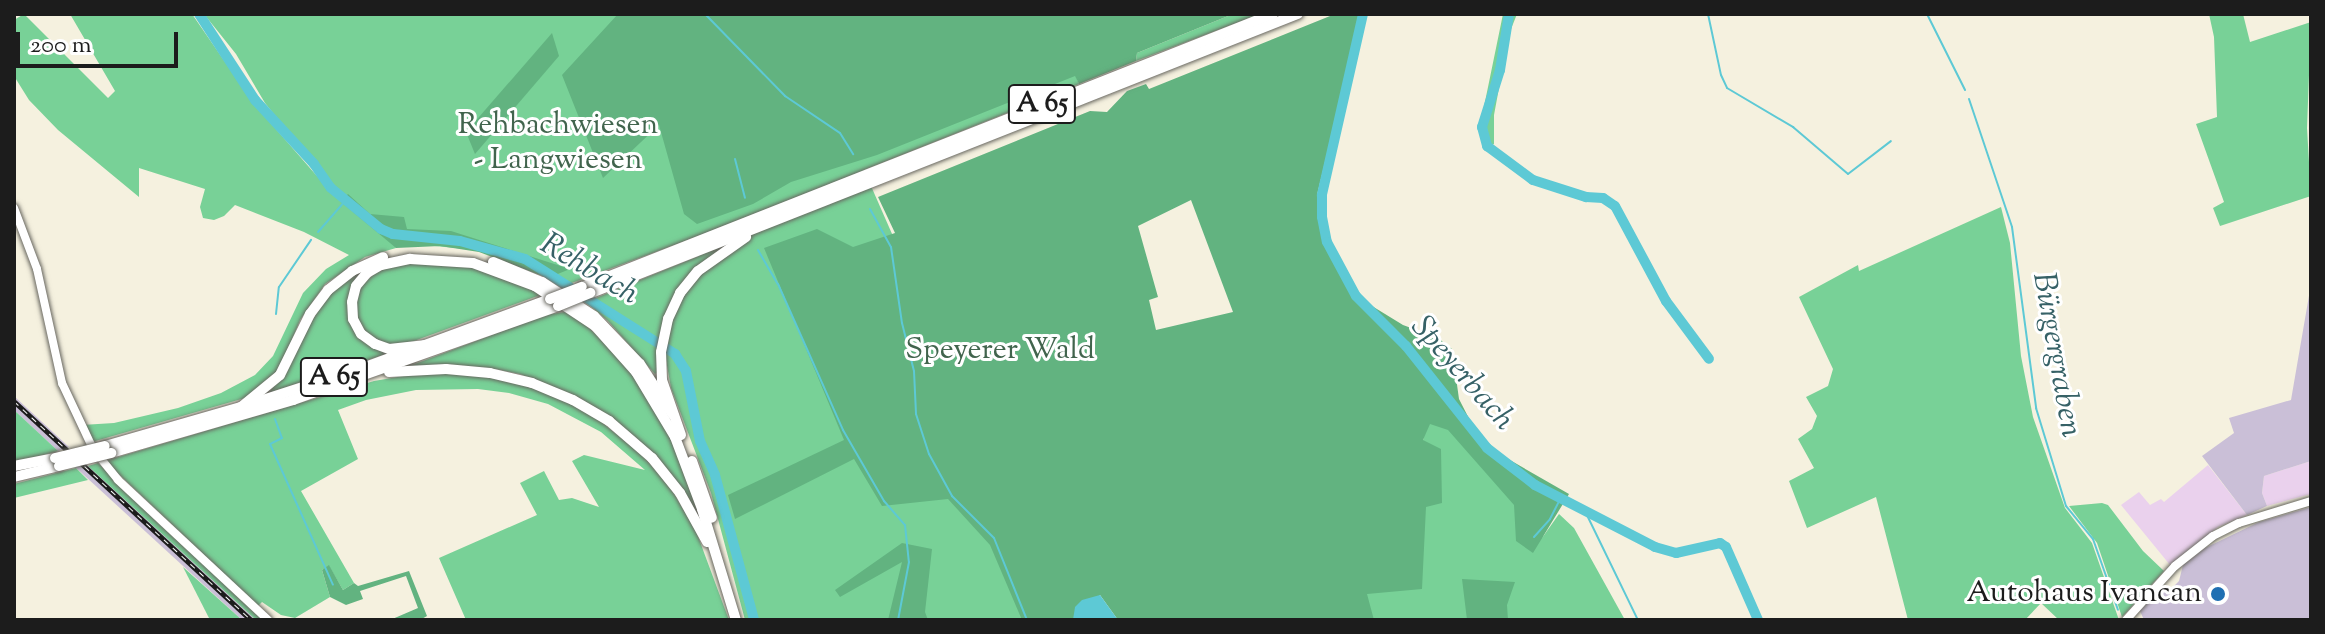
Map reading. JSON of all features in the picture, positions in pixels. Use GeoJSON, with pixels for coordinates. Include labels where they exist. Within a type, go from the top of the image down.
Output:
{"type":"FeatureCollection","features":[{"type":"Feature","properties":{"kind":"highway","name":"A 65"},"geometry":{"type":"LineString","coordinates":[[14,477],[57,462],[372,374],[797,207],[1273,14]]}},
{"type":"Feature","properties":{"kind":"highway","name":"A 65"},"geometry":{"type":"LineString","coordinates":[[813,200],[1298,14]]}},
{"type":"Feature","properties":{"kind":"highway","name":"A 65"},"geometry":{"type":"LineString","coordinates":[[587,290],[775,220],[797,207]]}},
{"type":"Feature","properties":{"kind":"highway"},"geometry":{"type":"LineString","coordinates":[[738,620],[705,495],[662,380],[661,352],[675,302],[698,271],[720,253],[775,220]]}},
{"type":"Feature","properties":{"kind":"highway"},"geometry":{"type":"LineString","coordinates":[[241,407],[280,375],[310,314],[336,283],[378,259],[430,251],[485,259],[531,276],[566,295],[623,343],[649,376],[673,415]]}},
{"type":"Feature","properties":{"kind":"highway"},"geometry":{"type":"LineString","coordinates":[[426,345],[389,349],[361,334],[353,319],[352,297],[359,281],[371,270],[390,262],[420,258],[473,263],[535,286],[584,317],[627,359],[668,424],[695,488],[738,620]]}},
{"type":"Feature","properties":{"kind":"highway","name":"A 65"},"geometry":{"type":"LineString","coordinates":[[108,449],[554,303]]}},
{"type":"Feature","properties":{"kind":"highway"},"geometry":{"type":"LineString","coordinates":[[372,374],[432,369],[490,373],[546,388],[586,407],[630,438],[662,469],[688,505],[721,573]]}},
{"type":"Feature","properties":{"kind":"highway","name":"A 65"},"geometry":{"type":"LineString","coordinates":[[14,466],[57,462]]}},
{"type":"Feature","properties":{"kind":"main road"},"geometry":{"type":"LineString","coordinates":[[14,208],[37,269],[59,374],[88,441],[118,480],[268,620]]}},
{"type":"Feature","properties":{"kind":"main road"},"geometry":{"type":"LineString","coordinates":[[2126,620],[2175,566],[2213,536],[2239,523],[2311,501]]}},
{"type":"Feature","properties":{"kind":"shaded area"},"geometry":{"type":"Polygon","coordinates":[[[2311,284],[2311,461],[2264,476],[2262,493],[2267,506],[2247,515],[2202,456],[2234,433],[2229,418],[2291,400],[2311,284]]]}},
{"type":"Feature","properties":{"kind":"shaded area"},"geometry":{"type":"Polygon","coordinates":[[[14,396],[69,447],[58,451],[14,410],[14,396]]]}},
{"type":"Feature","properties":{"kind":"shaded area"},"geometry":{"type":"Polygon","coordinates":[[[2311,461],[2311,494],[2267,506],[2262,493],[2264,476],[2311,461]]]}},
{"type":"Feature","properties":{"kind":"shaded area"},"geometry":{"type":"Polygon","coordinates":[[[85,463],[256,620],[242,620],[74,466],[85,463]]]}},
{"type":"Feature","properties":{"kind":"shaded area"},"geometry":{"type":"Polygon","coordinates":[[[2208,465],[2247,515],[2218,527],[2170,565],[2121,505],[2139,492],[2150,505],[2161,499],[2164,502],[2208,465]]]}},
{"type":"Feature","properties":{"kind":"shaded area"},"geometry":{"type":"Polygon","coordinates":[[[2311,507],[2311,620],[2144,620],[2140,611],[2160,589],[2172,588],[2179,581],[2183,565],[2205,548],[2259,522],[2311,507]]]}},
{"type":"Feature","properties":{"kind":"green space","name":"Rehbachwiesen - Langwiesen"},"geometry":{"type":"Polygon","coordinates":[[[24,14],[108,98],[115,91],[70,14],[192,14],[254,104],[330,191],[371,226],[348,206],[265,103],[236,54],[204,14],[712,14],[1076,76],[1079,84],[864,170],[896,243],[1029,620],[745,620],[711,493],[671,388],[665,354],[673,299],[658,372],[655,374],[608,321],[586,302],[699,256],[693,238],[561,287],[541,274],[476,250],[393,242],[396,248],[365,257],[325,284],[300,320],[280,369],[245,398],[92,442],[82,425],[114,423],[178,408],[221,393],[255,375],[273,356],[303,293],[326,269],[349,255],[304,232],[235,205],[224,216],[214,220],[203,218],[200,207],[205,189],[139,168],[139,197],[58,130],[29,100],[14,76],[14,20],[24,14]]]}},
{"type":"Feature","properties":{"kind":"green space"},"geometry":{"type":"Polygon","coordinates":[[[618,14],[1233,14],[1137,53],[1136,61],[1079,84],[1075,76],[877,155],[791,182],[753,204],[697,224],[684,214],[659,125],[603,178],[562,75],[618,14]]]}},
{"type":"Feature","properties":{"kind":"green space"},"geometry":{"type":"Polygon","coordinates":[[[1233,14],[1260,14],[1136,61],[1137,53],[1233,14]]]}},
{"type":"Feature","properties":{"kind":"green space","name":"Speyerer Wald"},"geometry":{"type":"Polygon","coordinates":[[[1335,14],[1361,14],[1317,195],[1317,215],[1325,245],[1354,295],[1403,325],[1438,338],[1452,349],[1459,399],[1482,444],[1569,494],[1533,553],[1516,541],[1514,505],[1448,430],[1430,424],[1423,440],[1441,449],[1442,503],[1426,507],[1422,589],[1367,594],[1374,620],[1118,620],[1100,595],[1073,620],[1022,620],[990,545],[948,499],[882,506],[854,459],[735,519],[728,495],[844,440],[764,248],[817,229],[853,247],[895,233],[878,197],[1090,111],[1107,112],[1127,91],[1146,84],[1149,89],[1335,14]],[[1191,200],[1138,226],[1158,297],[1149,300],[1156,330],[1233,312],[1191,200]]]}},
{"type":"Feature","properties":{"kind":"green space"},"geometry":{"type":"Polygon","coordinates":[[[1503,14],[1517,14],[1509,34],[1494,115],[1494,144],[1485,148],[1480,126],[1503,14]]]}},
{"type":"Feature","properties":{"kind":"green space"},"geometry":{"type":"Polygon","coordinates":[[[2209,14],[2243,14],[2250,42],[2311,22],[2307,128],[2311,196],[2220,226],[2213,208],[2224,202],[2196,124],[2217,117],[2214,37],[2209,14]]]}},
{"type":"Feature","properties":{"kind":"green space"},"geometry":{"type":"Polygon","coordinates":[[[552,33],[559,56],[475,154],[466,132],[552,33]]]}},
{"type":"Feature","properties":{"kind":"green space"},"geometry":{"type":"Polygon","coordinates":[[[348,194],[370,214],[404,217],[407,229],[451,231],[570,269],[548,278],[479,252],[440,246],[396,248],[341,202],[348,194]]]}},
{"type":"Feature","properties":{"kind":"green space"},"geometry":{"type":"Polygon","coordinates":[[[2001,207],[2010,243],[2021,356],[2033,417],[2065,508],[2092,543],[2119,620],[2059,620],[2041,603],[2025,620],[1908,620],[1876,497],[1807,528],[1789,481],[1814,468],[1798,439],[1812,429],[1817,416],[1806,397],[1828,386],[1833,369],[1799,297],[1858,265],[1859,271],[2001,207]]]}},
{"type":"Feature","properties":{"kind":"green space"},"geometry":{"type":"Polygon","coordinates":[[[416,262],[480,268],[543,294],[403,345],[388,345],[367,335],[358,323],[355,299],[359,288],[380,269],[416,262]]]}},
{"type":"Feature","properties":{"kind":"green space"},"geometry":{"type":"Polygon","coordinates":[[[366,267],[356,278],[352,325],[395,351],[269,393],[329,293],[366,267]]]}},
{"type":"Feature","properties":{"kind":"green space"},"geometry":{"type":"Polygon","coordinates":[[[571,311],[625,362],[667,428],[705,530],[663,467],[567,393],[520,374],[495,369],[407,367],[545,315],[571,311]]]}},
{"type":"Feature","properties":{"kind":"green space"},"geometry":{"type":"Polygon","coordinates":[[[464,373],[518,383],[559,398],[595,417],[641,454],[670,487],[696,531],[729,620],[466,620],[439,558],[537,515],[520,483],[544,471],[559,500],[572,498],[599,507],[572,461],[584,455],[645,470],[601,432],[548,404],[509,393],[478,389],[416,390],[366,400],[338,410],[358,459],[301,491],[354,583],[343,590],[329,566],[322,570],[330,597],[295,618],[281,615],[262,602],[258,606],[105,461],[374,381],[415,374],[464,373]]]}},
{"type":"Feature","properties":{"kind":"green space"},"geometry":{"type":"Polygon","coordinates":[[[14,410],[42,436],[58,451],[14,463],[14,410]]]}},
{"type":"Feature","properties":{"kind":"green space"},"geometry":{"type":"Polygon","coordinates":[[[1457,417],[1485,451],[1553,515],[1542,538],[1559,514],[1574,528],[1625,620],[1148,620],[1423,441],[1425,423],[1457,417]]]}},
{"type":"Feature","properties":{"kind":"green space"},"geometry":{"type":"Polygon","coordinates":[[[98,463],[263,620],[256,620],[88,466],[98,463]]]}},
{"type":"Feature","properties":{"kind":"green space"},"geometry":{"type":"Polygon","coordinates":[[[76,468],[88,480],[14,498],[14,484],[76,468]]]}},
{"type":"Feature","properties":{"kind":"green space"},"geometry":{"type":"Polygon","coordinates":[[[2108,505],[2143,551],[2164,571],[2122,617],[2097,543],[2069,506],[2108,505]]]}},
{"type":"Feature","properties":{"kind":"green space"},"geometry":{"type":"Polygon","coordinates":[[[902,543],[932,549],[925,612],[928,620],[888,620],[902,562],[840,597],[835,590],[902,543]]]}},
{"type":"Feature","properties":{"kind":"green space"},"geometry":{"type":"Polygon","coordinates":[[[329,565],[343,590],[354,583],[358,586],[409,571],[427,616],[420,620],[390,620],[418,608],[406,576],[360,591],[363,599],[346,605],[330,597],[322,570],[329,565]]]}},
{"type":"Feature","properties":{"kind":"green space"},"geometry":{"type":"Polygon","coordinates":[[[183,567],[242,620],[210,620],[183,567]]]}},
{"type":"Feature","properties":{"kind":"green space"},"geometry":{"type":"Polygon","coordinates":[[[1462,579],[1515,582],[1507,605],[1508,620],[1467,620],[1462,579]]]}},
{"type":"Feature","properties":{"kind":"water"},"geometry":{"type":"Polygon","coordinates":[[[1100,595],[1118,620],[1073,620],[1075,607],[1082,600],[1100,595]]]}},
{"type":"Feature","properties":{"kind":"waterway","name":"Rehbach"},"geometry":{"type":"LineString","coordinates":[[199,14],[255,100],[314,164],[331,188],[381,229],[393,234],[460,241],[525,259],[675,354],[686,371],[700,441],[715,475],[754,620]]}},
{"type":"Feature","properties":{"kind":"waterway"},"geometry":{"type":"LineString","coordinates":[[705,14],[785,96],[840,133],[853,154]]}},
{"type":"Feature","properties":{"kind":"waterway","name":"Speyerbach"},"geometry":{"type":"LineString","coordinates":[[1363,14],[1322,195],[1327,242],[1356,296],[1406,346],[1487,448],[1535,485],[1655,547],[1676,553],[1720,543],[1726,547],[1758,620]]}},
{"type":"Feature","properties":{"kind":"waterway"},"geometry":{"type":"LineString","coordinates":[[1509,14],[1500,70],[1482,127],[1487,146],[1533,180],[1586,197],[1603,198],[1615,206],[1666,301],[1709,359]]}},
{"type":"Feature","properties":{"kind":"waterway"},"geometry":{"type":"LineString","coordinates":[[1708,14],[1721,75],[1727,88],[1793,127],[1848,174],[1891,141]]}},
{"type":"Feature","properties":{"kind":"waterway","name":"Bürgergraben"},"geometry":{"type":"LineString","coordinates":[[1927,14],[1965,90]]}},
{"type":"Feature","properties":{"kind":"waterway","name":"Bürgergraben"},"geometry":{"type":"LineString","coordinates":[[1969,99],[2012,227],[2036,408],[2066,506],[2093,539],[2118,610]]}},
{"type":"Feature","properties":{"kind":"waterway"},"geometry":{"type":"LineString","coordinates":[[735,159],[745,198]]}},
{"type":"Feature","properties":{"kind":"waterway"},"geometry":{"type":"LineString","coordinates":[[318,232],[345,201]]}},
{"type":"Feature","properties":{"kind":"waterway"},"geometry":{"type":"LineString","coordinates":[[870,209],[891,247],[902,323],[914,371],[916,414],[929,454],[952,496],[994,538],[1027,620]]}},
{"type":"Feature","properties":{"kind":"waterway"},"geometry":{"type":"LineString","coordinates":[[276,314],[279,287],[311,240]]}},
{"type":"Feature","properties":{"kind":"waterway"},"geometry":{"type":"LineString","coordinates":[[758,250],[778,284],[843,430],[884,501],[905,525],[909,562],[898,620]]}},
{"type":"Feature","properties":{"kind":"waterway"},"geometry":{"type":"LineString","coordinates":[[275,419],[282,438],[270,444],[333,585]]}},
{"type":"Feature","properties":{"kind":"waterway"},"geometry":{"type":"LineString","coordinates":[[1534,537],[1550,519],[1560,499]]}},
{"type":"Feature","properties":{"kind":"waterway"},"geometry":{"type":"LineString","coordinates":[[1584,509],[1638,620]]}},
{"type":"Feature","properties":{"kind":"railway"},"geometry":{"type":"LineString","coordinates":[[14,401],[251,620]]}},
{"type":"Feature","properties":{"kind":"place","name":"Autohaus Ivancan"},"geometry":{"type":"Point","coordinates":[2218,594]}}]}
